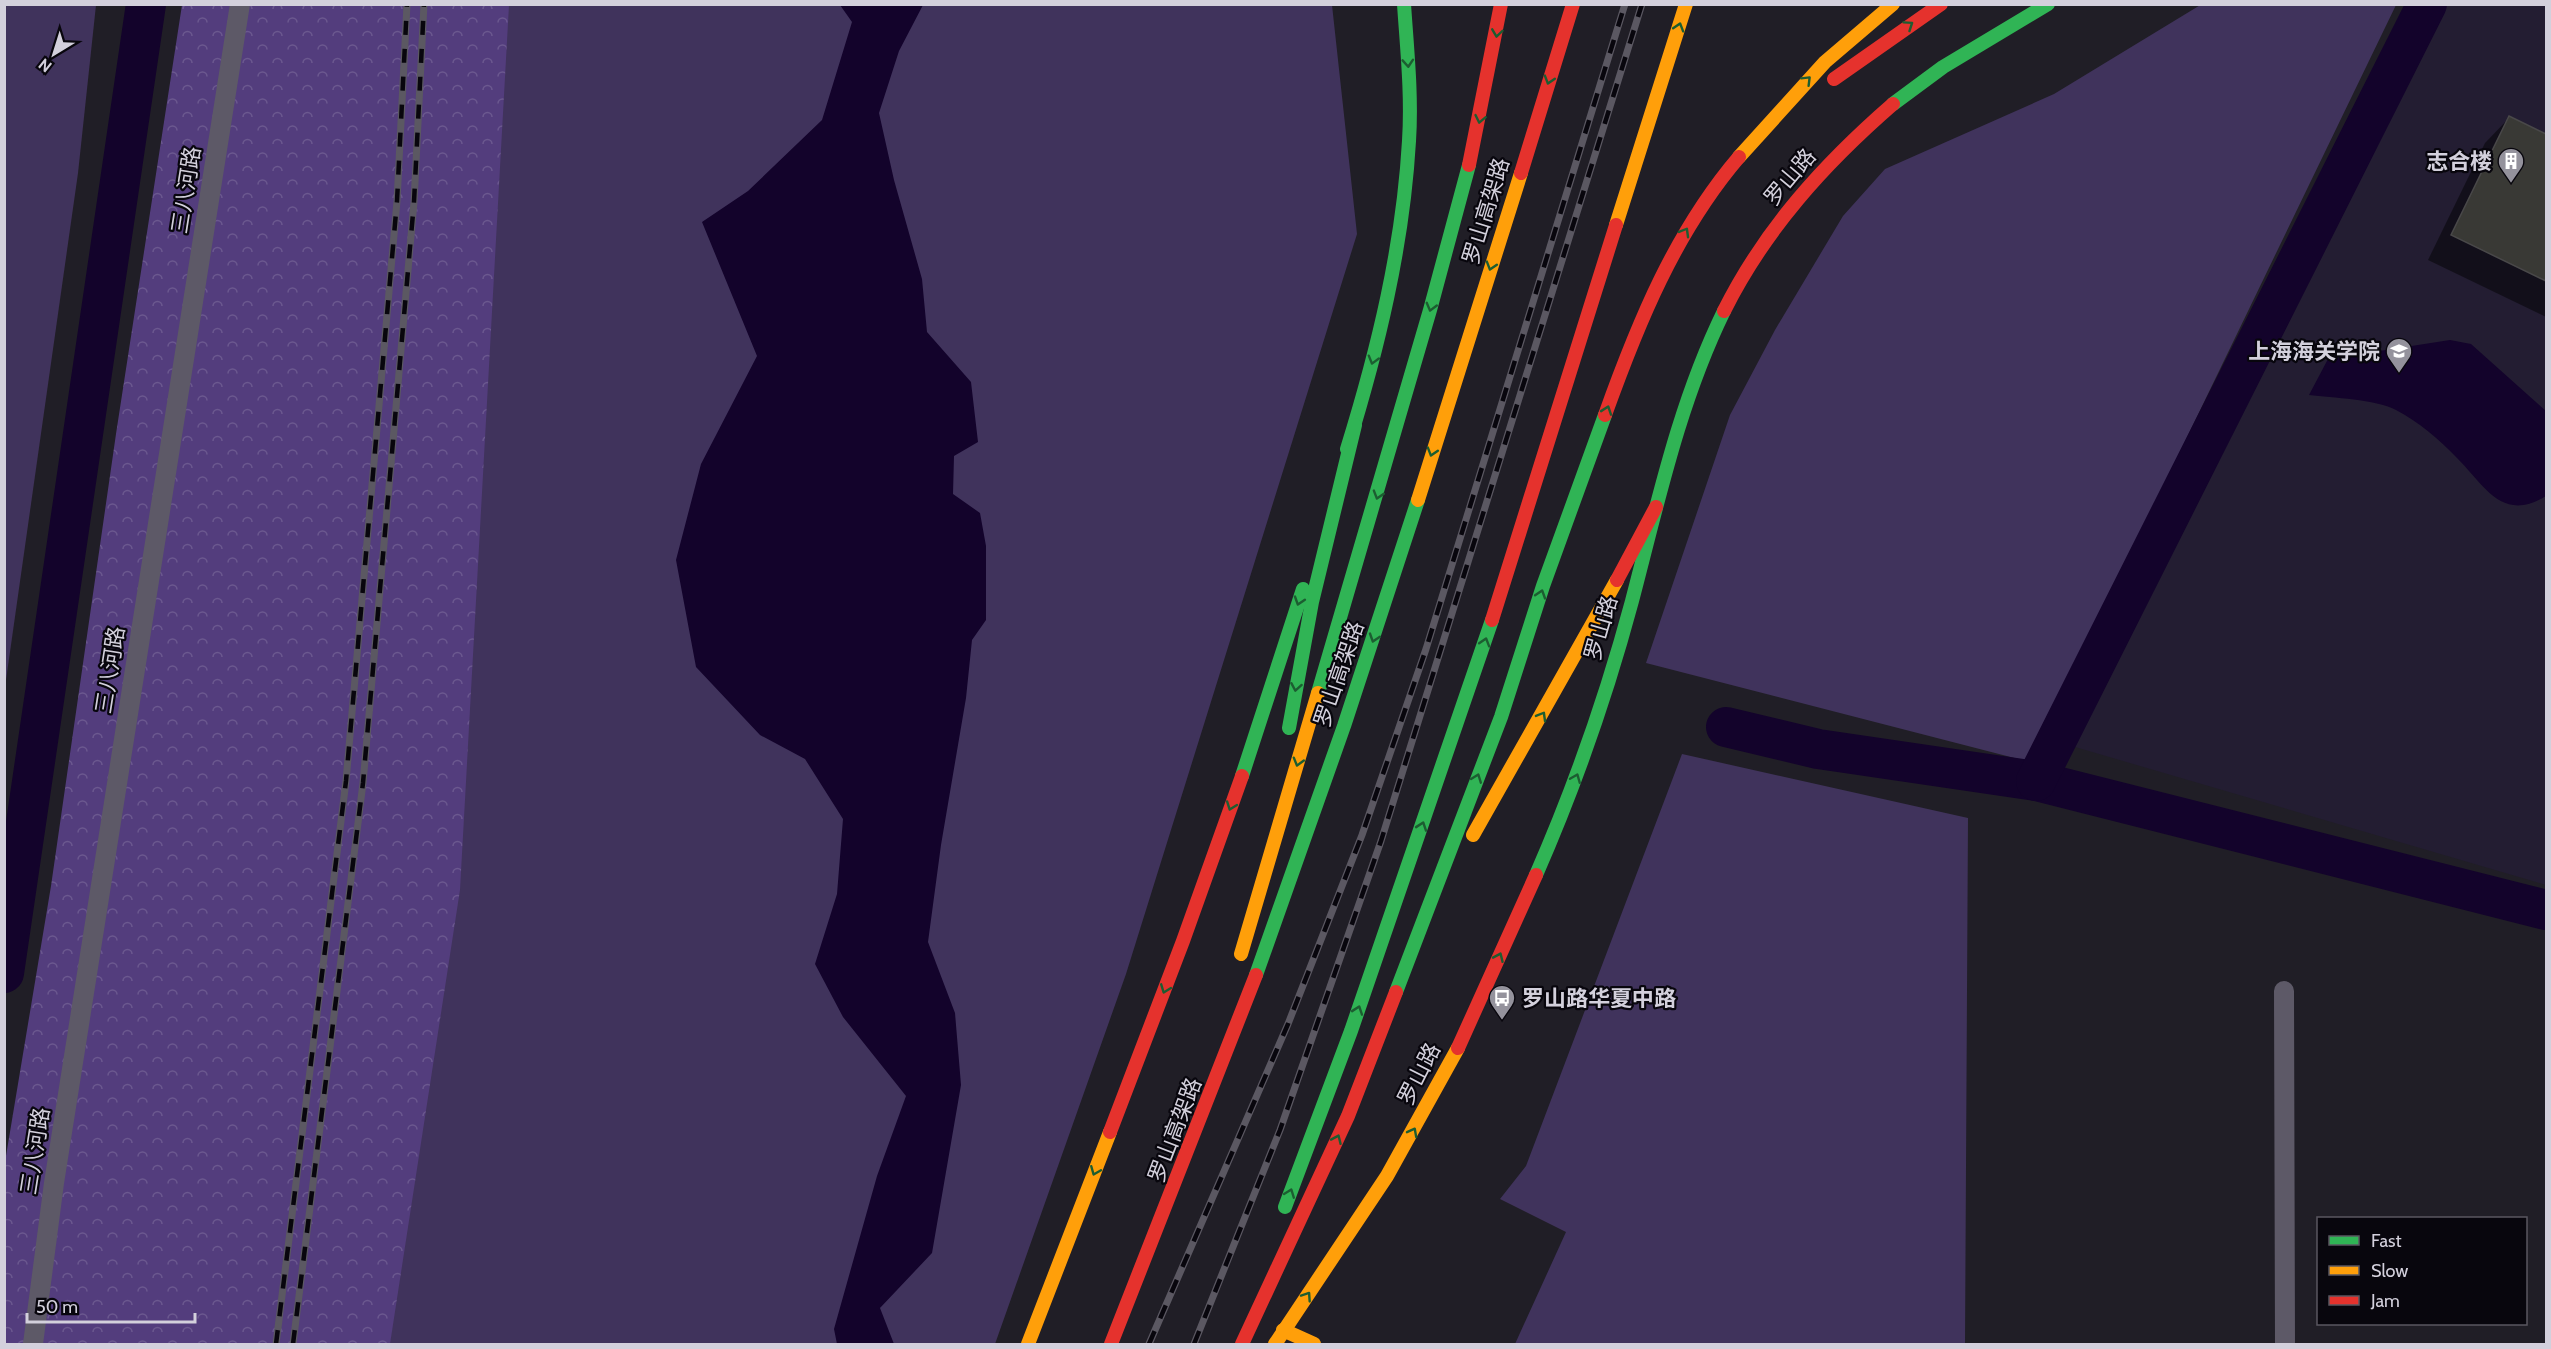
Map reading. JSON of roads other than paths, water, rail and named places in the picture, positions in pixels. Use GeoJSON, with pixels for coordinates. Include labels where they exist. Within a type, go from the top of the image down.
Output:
{"type":"FeatureCollection","features":[{"type":"Feature","properties":{"kind":"main road"},"geometry":{"type":"LineString","coordinates":[[1404,4],[1409,78],[1409,139],[1404,200],[1395,262],[1377,345],[1312,602],[1276,800],[1237,966],[1387,464],[1460,199],[1492,62],[1501,4]]}},
{"type":"Feature","properties":{"kind":"main road","name":"罗山高架路"},"geometry":{"type":"LineString","coordinates":[[1112,1344],[1182,1172],[1240,1018],[1370,649],[1573,4]]}},
{"type":"Feature","properties":{"kind":"main road"},"geometry":{"type":"LineString","coordinates":[[1278,1223],[1355,1019],[1476,672],[1686,4]]}},
{"type":"Feature","properties":{"kind":"main road"},"geometry":{"type":"LineString","coordinates":[[1242,1344],[1348,1116],[1501,717],[1543,586],[1645,310],[1667,263],[1694,217],[1788,100],[1866,26],[1893,4]]}},
{"type":"Feature","properties":{"kind":"main road"},"geometry":{"type":"LineString","coordinates":[[1754,140],[1878,46],[1941,4]]}},
{"type":"Feature","properties":{"kind":"main road","name":"罗山路"},"geometry":{"type":"LineString","coordinates":[[1275,1344],[1402,1152],[1447,1066],[1528,892],[1588,747],[1631,604],[1687,398],[1711,338],[1756,254],[1819,172],[1861,130],[1920,81],[1989,35],[2048,4]]}},
{"type":"Feature","properties":{"kind":"main road"},"geometry":{"type":"LineString","coordinates":[[1028,1344],[1183,941],[1248,758],[1355,425]]}},
{"type":"Feature","properties":{"kind":"main road"},"geometry":{"type":"LineString","coordinates":[[1396,990],[1445,884],[1580,649],[1656,507]]}},
{"type":"Feature","properties":{"kind":"main road"},"geometry":{"type":"LineString","coordinates":[[1102,1344],[1178,1133]]}},
{"type":"Feature","properties":{"kind":"main road"},"geometry":{"type":"LineString","coordinates":[[1228,1344],[1242,1311]]}},
{"type":"Feature","properties":{"kind":"main road"},"geometry":{"type":"LineString","coordinates":[[1283,1330],[1314,1344]]}},
{"type":"Feature","properties":{"kind":"street","name":"三八河路"},"geometry":{"type":"LineString","coordinates":[[33,1344],[55,1172],[240,4]]}},
{"type":"Feature","properties":{"kind":"street"},"geometry":{"type":"LineString","coordinates":[[2284,991],[2286,1344]]}},
{"type":"Feature","properties":{"kind":"waterway"},"geometry":{"type":"LineString","coordinates":[[4,973],[146,4]]}},
{"type":"Feature","properties":{"kind":"waterway"},"geometry":{"type":"LineString","coordinates":[[2036,781],[2427,4]]}},
{"type":"Feature","properties":{"kind":"waterway"},"geometry":{"type":"LineString","coordinates":[[1726,727],[1818,749],[2036,781],[2546,910]]}},
{"type":"Feature","properties":{"kind":"railway"},"geometry":{"type":"LineString","coordinates":[[276,1344],[346,781],[397,201],[407,4]]}},
{"type":"Feature","properties":{"kind":"railway"},"geometry":{"type":"LineString","coordinates":[[293,1344],[363,783],[414,202],[424,4]]}},
{"type":"Feature","properties":{"kind":"railway"},"geometry":{"type":"LineString","coordinates":[[1149,1344],[1288,1024],[1362,835],[1426,649],[1625,4]]}},
{"type":"Feature","properties":{"kind":"railway"},"geometry":{"type":"LineString","coordinates":[[1194,1344],[1280,1130],[1381,841],[1642,4]]}},
{"type":"Feature","properties":{"kind":"place","name":"志合楼"},"geometry":{"type":"Point","coordinates":[2511,184]}},
{"type":"Feature","properties":{"kind":"place","name":"上海海关学院"},"geometry":{"type":"Point","coordinates":[2399,374]}},
{"type":"Feature","properties":{"kind":"place","name":"罗山路华夏中路"},"geometry":{"type":"Point","coordinates":[1502,1021]}}]}
